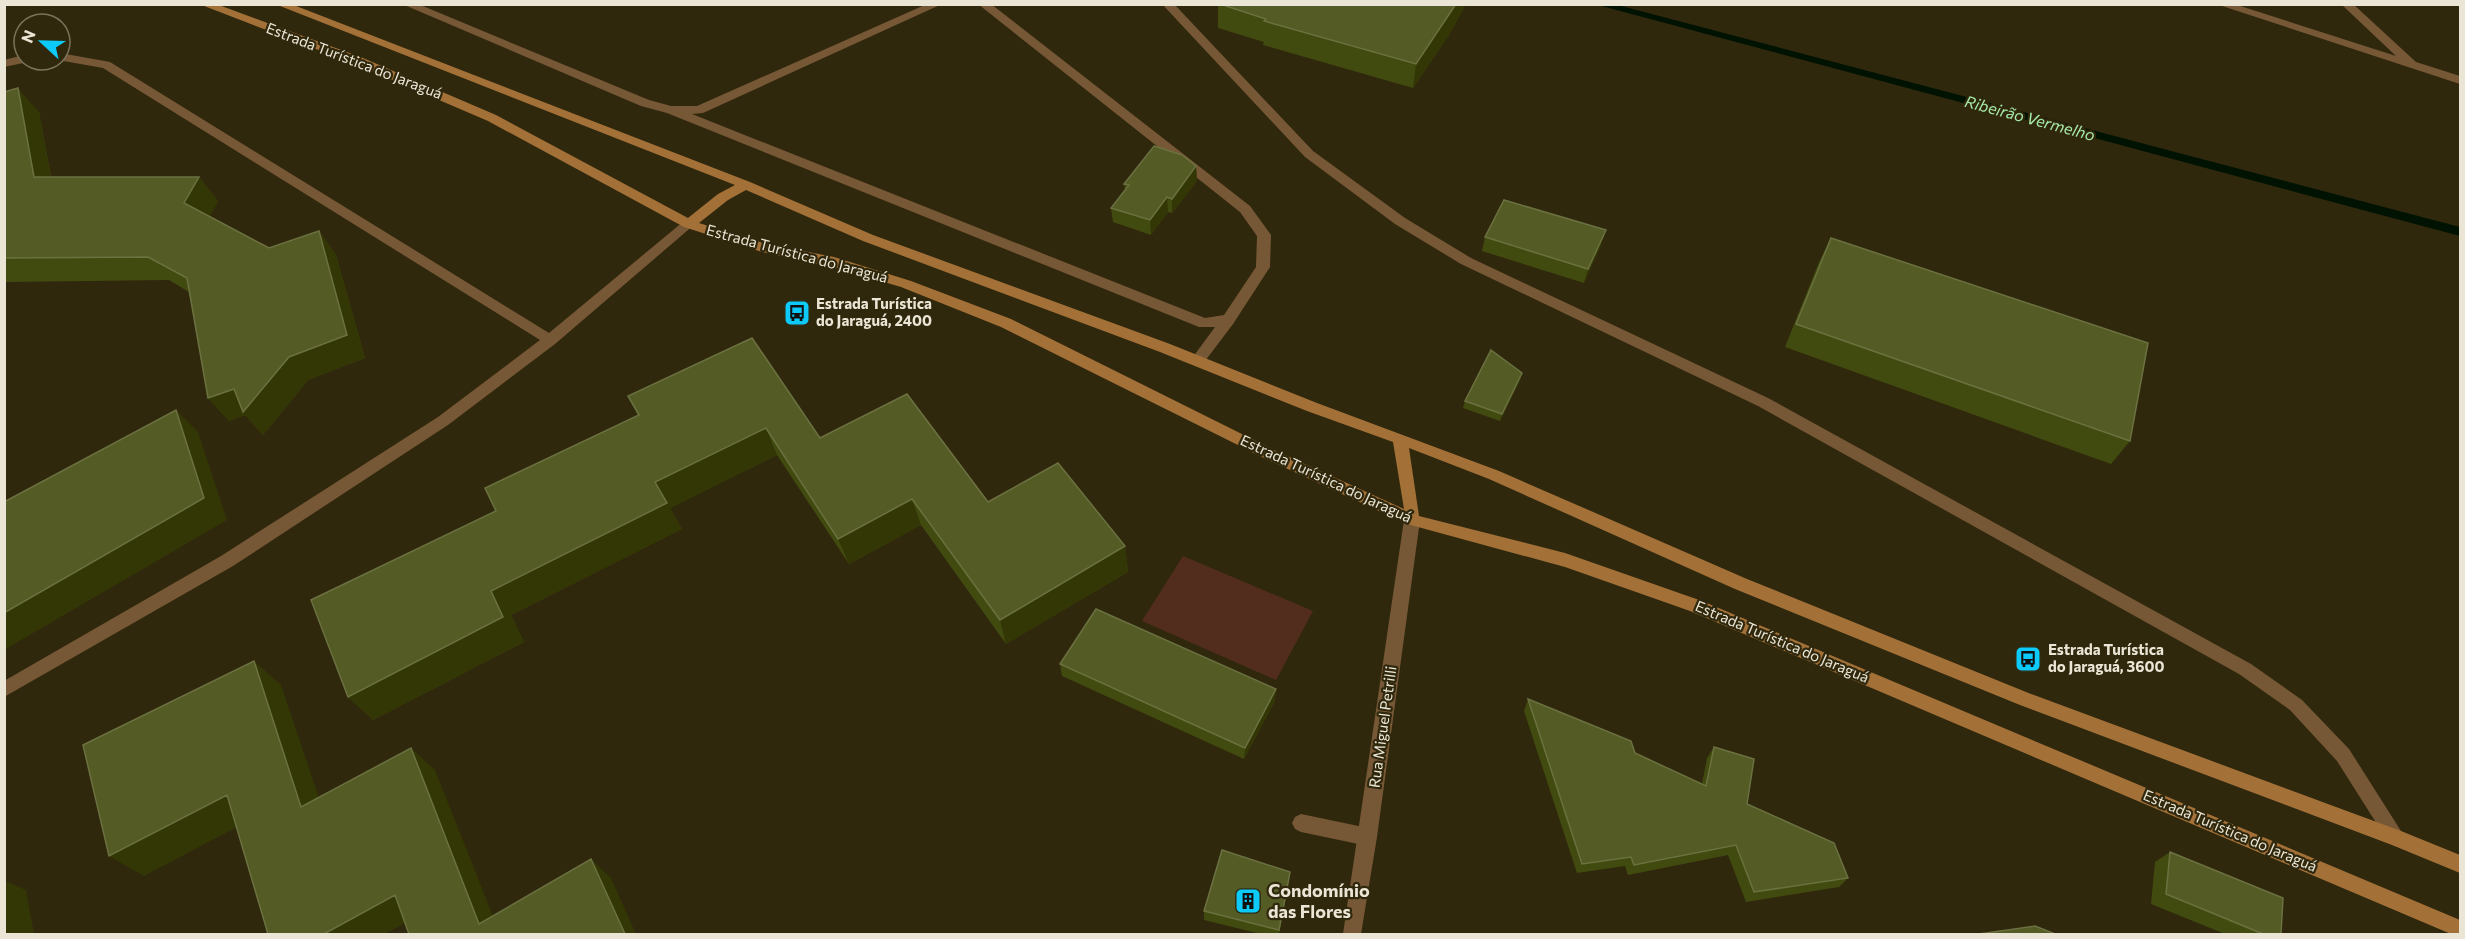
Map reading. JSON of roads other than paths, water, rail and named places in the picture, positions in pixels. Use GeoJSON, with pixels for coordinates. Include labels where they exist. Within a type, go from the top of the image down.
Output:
{"type":"FeatureCollection","features":[{"type":"Feature","properties":{"kind":"main road","name":"Estrada Turística do Jaraguá"},"geometry":{"type":"LineString","coordinates":[[204,4],[359,61],[492,118],[689,224],[762,247],[834,262],[906,284],[1006,323],[1269,454],[1412,520],[1565,560],[1696,606],[2460,929]]}},
{"type":"Feature","properties":{"kind":"main road","name":"Estrada Turística do Jaraguá"},"geometry":{"type":"LineString","coordinates":[[280,4],[746,185],[879,242],[1494,475],[1741,584],[2026,700],[2395,837],[2460,864]]}},
{"type":"Feature","properties":{"kind":"main road"},"geometry":{"type":"LineString","coordinates":[[689,224],[705,210],[746,185]]}},
{"type":"Feature","properties":{"kind":"main road"},"geometry":{"type":"LineString","coordinates":[[1400,438],[1410,492],[1412,520]]}},
{"type":"Feature","properties":{"kind":"street"},"geometry":{"type":"LineString","coordinates":[[407,4],[645,103],[671,110],[1204,323],[1228,320]]}},
{"type":"Feature","properties":{"kind":"street"},"geometry":{"type":"LineString","coordinates":[[671,110],[699,110],[937,4]]}},
{"type":"Feature","properties":{"kind":"street"},"geometry":{"type":"LineString","coordinates":[[983,4],[1245,209],[1264,235],[1263,267],[1228,320],[1197,361]]}},
{"type":"Feature","properties":{"kind":"street"},"geometry":{"type":"LineString","coordinates":[[1167,4],[1309,154],[1400,221],[1466,261],[1763,402],[2245,669],[2296,705],[2343,755],[2395,837]]}},
{"type":"Feature","properties":{"kind":"street"},"geometry":{"type":"LineString","coordinates":[[2221,4],[2460,81]]}},
{"type":"Feature","properties":{"kind":"street"},"geometry":{"type":"LineString","coordinates":[[2346,4],[2414,66]]}},
{"type":"Feature","properties":{"kind":"street"},"geometry":{"type":"LineString","coordinates":[[72,58],[106,65],[550,340]]}},
{"type":"Feature","properties":{"kind":"street"},"geometry":{"type":"LineString","coordinates":[[4,690],[227,561],[443,421],[550,340],[689,224]]}},
{"type":"Feature","properties":{"kind":"street","name":"Rua Miguel Petrilli"},"geometry":{"type":"LineString","coordinates":[[1352,934],[1368,837],[1412,520]]}},
{"type":"Feature","properties":{"kind":"street"},"geometry":{"type":"LineString","coordinates":[[1301,823],[1368,837]]}},
{"type":"Feature","properties":{"kind":"waterway","name":"Ribeirão Vermelho"},"geometry":{"type":"LineString","coordinates":[[1599,4],[2460,232]]}},
{"type":"Feature","properties":{"kind":"place","name":"Estrada Turística do Jaraguá, 2400"},"geometry":{"type":"Point","coordinates":[797,313]}},
{"type":"Feature","properties":{"kind":"place","name":"Estrada Turística do Jaraguá, 3600"},"geometry":{"type":"Point","coordinates":[2028,659]}},
{"type":"Feature","properties":{"kind":"place","name":"Condomínio das Flores"},"geometry":{"type":"Point","coordinates":[1248,901]}}]}
